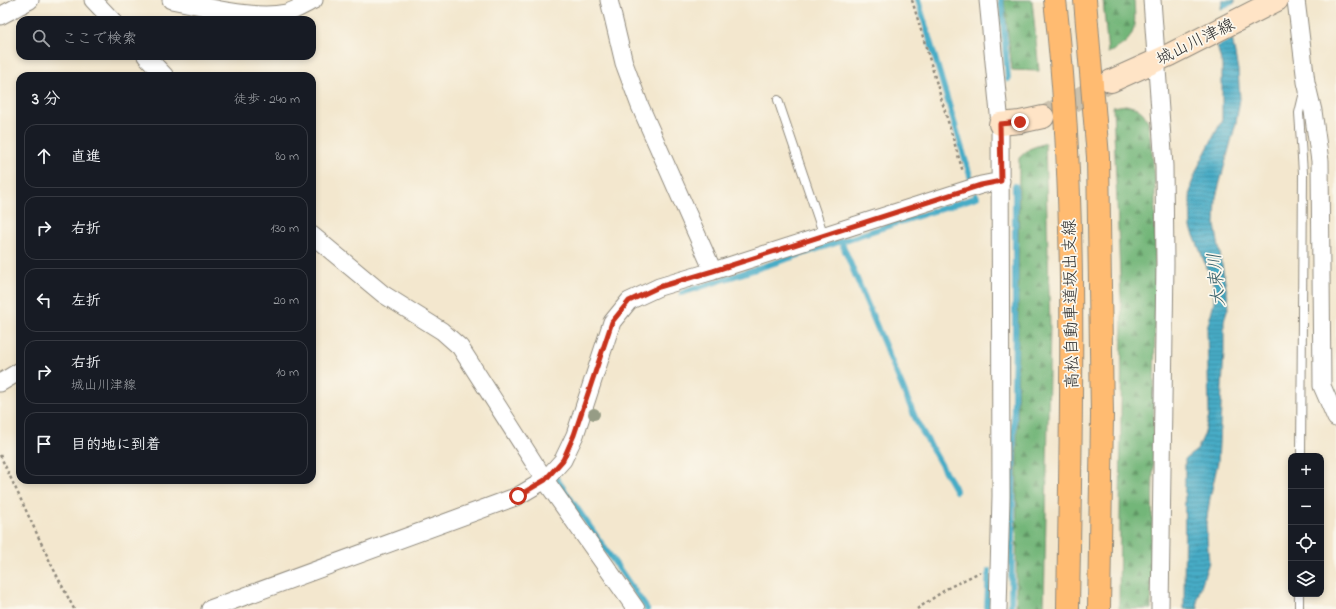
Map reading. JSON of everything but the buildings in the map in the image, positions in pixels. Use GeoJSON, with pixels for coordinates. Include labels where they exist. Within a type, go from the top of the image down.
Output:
{"type":"FeatureCollection","features":[{"type":"Feature","properties":{"kind":"highway","name":"高松自動車道坂出支線"},"geometry":{"type":"LineString","coordinates":[[1056,0],[1067,154],[1071,251],[1071,414],[1068,609]]}},
{"type":"Feature","properties":{"kind":"highway","name":"高松自動車道坂出支線"},"geometry":{"type":"LineString","coordinates":[[1085,0],[1098,157],[1102,415],[1099,609]]}},
{"type":"Feature","properties":{"kind":"main road","name":"城山川津線"},"geometry":{"type":"LineString","coordinates":[[1111,81],[1163,58],[1277,0]]}},
{"type":"Feature","properties":{"kind":"main road"},"geometry":{"type":"LineString","coordinates":[[1000,124],[1020,122],[1043,117]]}},
{"type":"Feature","properties":{"kind":"street"},"geometry":{"type":"LineString","coordinates":[[0,16],[30,0]]}},
{"type":"Feature","properties":{"kind":"street"},"geometry":{"type":"LineString","coordinates":[[93,0],[108,16]]}},
{"type":"Feature","properties":{"kind":"street"},"geometry":{"type":"LineString","coordinates":[[170,0],[252,14],[271,15],[288,12],[314,0]]}},
{"type":"Feature","properties":{"kind":"street"},"geometry":{"type":"LineString","coordinates":[[609,0],[624,63],[640,106],[713,271]]}},
{"type":"Feature","properties":{"kind":"street"},"geometry":{"type":"LineString","coordinates":[[988,0],[1000,124],[1001,181],[1000,552],[998,609]]}},
{"type":"Feature","properties":{"kind":"street"},"geometry":{"type":"LineString","coordinates":[[1152,0],[1163,58],[1165,263],[1160,609]]}},
{"type":"Feature","properties":{"kind":"street"},"geometry":{"type":"LineString","coordinates":[[1296,0],[1306,82],[1313,111],[1320,161],[1322,386],[1336,418]]}},
{"type":"Feature","properties":{"kind":"street"},"geometry":{"type":"LineString","coordinates":[[150,60],[161,72]]}},
{"type":"Feature","properties":{"kind":"street"},"geometry":{"type":"LineString","coordinates":[[210,609],[518,496],[545,480],[563,460],[574,435],[612,322],[629,301],[659,287],[824,236],[968,189],[1001,181]]}},
{"type":"Feature","properties":{"kind":"street"},"geometry":{"type":"LineString","coordinates":[[316,238],[383,294],[442,331],[460,347],[545,480],[636,609]]}},
{"type":"Feature","properties":{"kind":"street"},"geometry":{"type":"LineString","coordinates":[[0,383],[16,373]]}},
{"type":"Feature","properties":{"kind":"lane"},"geometry":{"type":"LineString","coordinates":[[1301,453],[1303,173],[1299,113],[1306,82]]}},
{"type":"Feature","properties":{"kind":"lane"},"geometry":{"type":"LineString","coordinates":[[778,100],[824,236]]}},
{"type":"Feature","properties":{"kind":"lane"},"geometry":{"type":"LineString","coordinates":[[1299,597],[1299,609]]}},
{"type":"Feature","properties":{"kind":"path"},"geometry":{"type":"LineString","coordinates":[[912,0],[968,189]]}},
{"type":"Feature","properties":{"kind":"path"},"geometry":{"type":"LineString","coordinates":[[0,455],[52,566],[74,609]]}},
{"type":"Feature","properties":{"kind":"path"},"geometry":{"type":"LineString","coordinates":[[917,609],[948,588],[980,572],[1000,552]]}},
{"type":"Feature","properties":{"kind":"green space"},"geometry":{"type":"Polygon","coordinates":[[[1004,0],[1032,0],[1039,71],[1012,70],[1004,0]]]}},
{"type":"Feature","properties":{"kind":"green space"},"geometry":{"type":"Polygon","coordinates":[[[1103,0],[1134,0],[1135,19],[1132,33],[1124,43],[1108,53],[1103,0]]]}},
{"type":"Feature","properties":{"kind":"green space"},"geometry":{"type":"Polygon","coordinates":[[[1126,105],[1137,108],[1143,113],[1148,121],[1155,177],[1155,326],[1151,609],[1119,609],[1122,324],[1113,107],[1126,105]]]}},
{"type":"Feature","properties":{"kind":"green space"},"geometry":{"type":"Polygon","coordinates":[[[1045,143],[1050,326],[1044,609],[1016,609],[1019,158],[1029,149],[1045,143]]]}},
{"type":"Feature","properties":{"kind":"water","name":"大束川"},"geometry":{"type":"Polygon","coordinates":[[[1222,0],[1236,0],[1234,3],[1232,38],[1238,70],[1240,99],[1236,123],[1216,197],[1215,225],[1229,305],[1224,321],[1224,352],[1218,462],[1206,524],[1209,562],[1197,599],[1198,609],[1184,609],[1185,459],[1197,450],[1204,435],[1209,415],[1207,329],[1214,302],[1214,286],[1191,228],[1190,199],[1191,185],[1199,165],[1222,120],[1222,65],[1217,45],[1222,0]]]}},
{"type":"Feature","properties":{"kind":"pier"},"geometry":{"type":"Polygon","coordinates":[[[1236,3],[1234,38],[1215,47],[1218,12],[1236,3]]]}},
{"type":"Feature","properties":{"kind":"waterway"},"geometry":{"type":"LineString","coordinates":[[918,0],[971,179]]}},
{"type":"Feature","properties":{"kind":"waterway"},"geometry":{"type":"LineString","coordinates":[[1001,0],[1008,79]]}},
{"type":"Feature","properties":{"kind":"waterway"},"geometry":{"type":"LineString","coordinates":[[1011,609],[1015,331],[1015,186]]}},
{"type":"Feature","properties":{"kind":"waterway"},"geometry":{"type":"LineString","coordinates":[[682,293],[977,197],[976,195]]}},
{"type":"Feature","properties":{"kind":"waterway"},"geometry":{"type":"LineString","coordinates":[[841,241],[917,422],[956,491]]}},
{"type":"Feature","properties":{"kind":"waterway"},"geometry":{"type":"LineString","coordinates":[[556,478],[647,609]]}},
{"type":"Feature","properties":{"kind":"waterway"},"geometry":{"type":"LineString","coordinates":[[987,609],[989,571]]}},
{"type":"Feature","properties":{"kind":"tunnel"},"geometry":{"type":"LineString","coordinates":[[1043,117],[1108,83]]}},
{"type":"Feature","properties":{"kind":"route"},"geometry":{"type":"LineString","coordinates":[[518,496],[545,480],[563,460],[574,435],[612,322],[629,301],[659,287],[981,185],[1001,181],[1000,124],[1020,122]]}}]}
